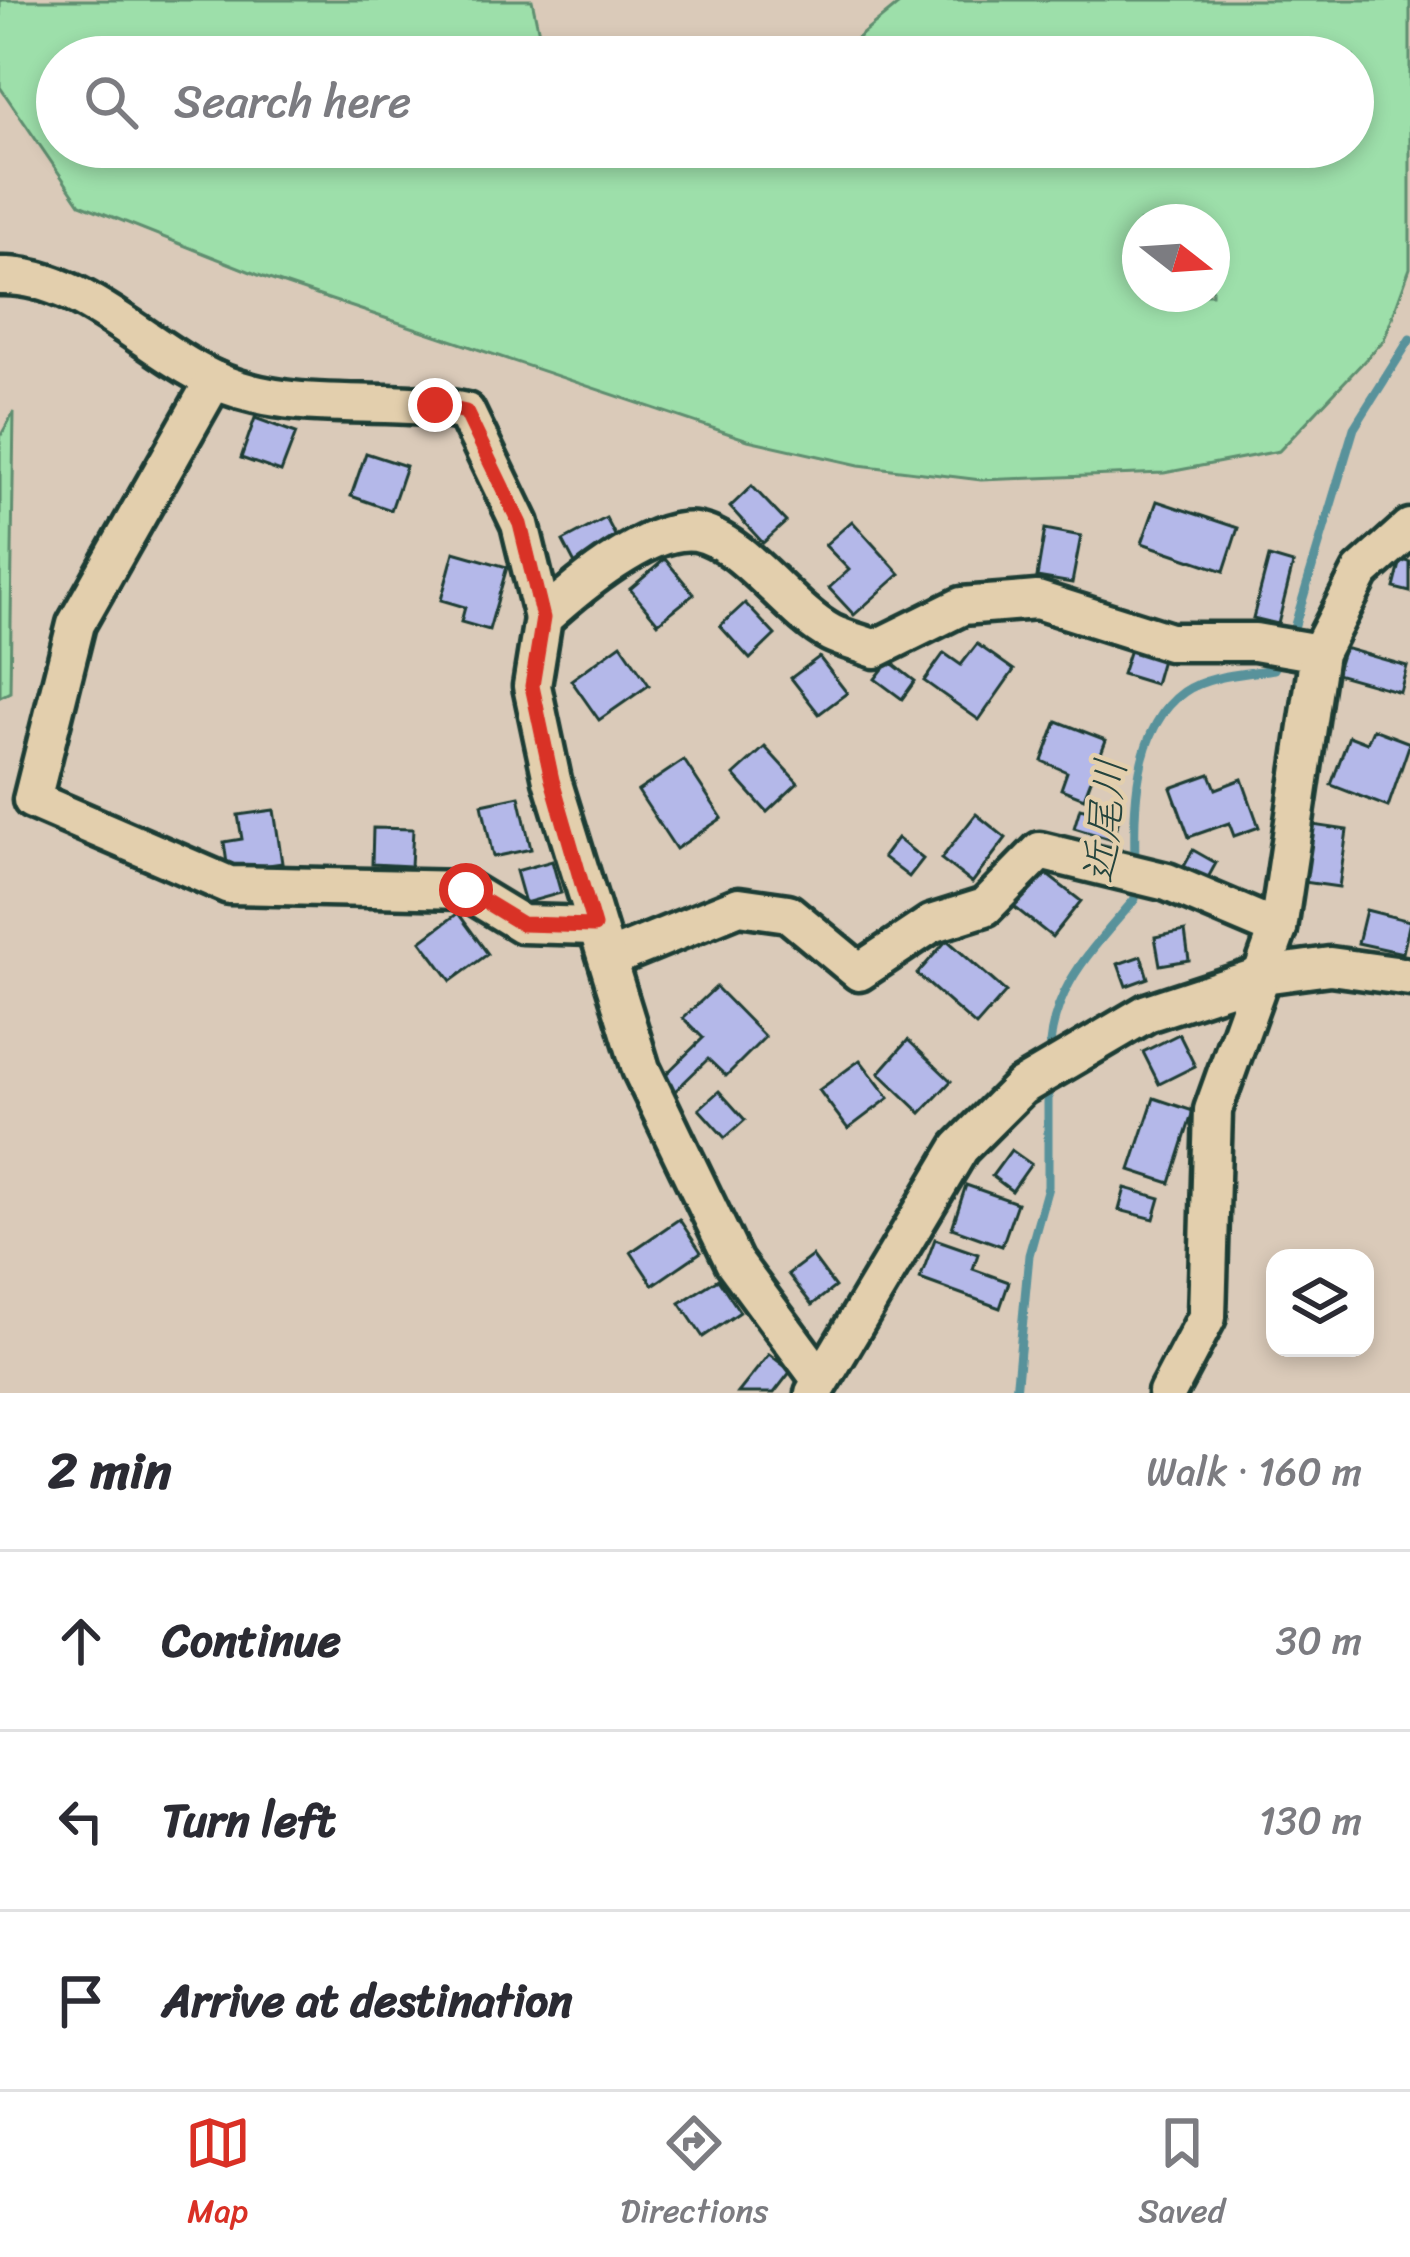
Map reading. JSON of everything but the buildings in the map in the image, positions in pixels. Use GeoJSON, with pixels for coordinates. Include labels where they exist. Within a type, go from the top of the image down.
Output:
{"type":"FeatureCollection","features":[{"type":"Feature","properties":{"kind":"street"},"geometry":{"type":"LineString","coordinates":[[0,276],[57,286],[214,380],[288,401],[435,405],[466,412],[520,524],[543,618],[532,686],[552,780],[640,1069],[734,1262],[817,1386],[960,1148],[1022,1087],[1147,1013],[1262,975],[1330,967],[1410,977]]}},
{"type":"Feature","properties":{"kind":"street"},"geometry":{"type":"LineString","coordinates":[[214,380],[76,624],[32,800],[229,885],[466,890],[522,924],[602,942],[739,906],[788,913],[860,972],[931,924],[986,907],[1040,851],[1167,882],[1278,928]]}},
{"type":"Feature","properties":{"kind":"street"},"geometry":{"type":"LineString","coordinates":[[1167,1393],[1208,1317],[1213,1110],[1278,928],[1319,653],[1360,572],[1410,528]]}},
{"type":"Feature","properties":{"kind":"street"},"geometry":{"type":"LineString","coordinates":[[543,618],[586,580],[655,540],[696,532],[743,558],[829,632],[875,649],[962,606],[1037,599],[1170,642],[1255,642],[1319,653]]}},
{"type":"Feature","properties":{"kind":"green space"},"geometry":{"type":"Polygon","coordinates":[[[0,0],[532,0],[540,36],[36,36],[36,140],[0,87],[0,0]]]}},
{"type":"Feature","properties":{"kind":"green space"},"geometry":{"type":"Polygon","coordinates":[[[904,0],[1410,0],[1410,268],[1384,340],[1279,451],[1164,473],[981,480],[859,465],[748,440],[266,278],[80,204],[55,168],[1374,168],[1374,36],[860,36],[904,0]]]}},
{"type":"Feature","properties":{"kind":"green space"},"geometry":{"type":"Polygon","coordinates":[[[14,412],[10,692],[0,697],[0,437],[14,412]]]}},
{"type":"Feature","properties":{"kind":"waterway","name":"近尾川"},"geometry":{"type":"LineString","coordinates":[[1291,638],[1354,428],[1410,339]]}},
{"type":"Feature","properties":{"kind":"waterway","name":"近尾川"},"geometry":{"type":"LineString","coordinates":[[1135,867],[1140,773],[1154,727],[1167,708],[1194,686],[1274,669],[1280,658]]}},
{"type":"Feature","properties":{"kind":"waterway","name":"近尾川"},"geometry":{"type":"LineString","coordinates":[[1049,1061],[1056,1013],[1065,992],[1088,954],[1135,899],[1135,884]]}},
{"type":"Feature","properties":{"kind":"waterway","name":"近尾川"},"geometry":{"type":"LineString","coordinates":[[1016,1393],[1029,1255],[1048,1187],[1048,1083]]}},
{"type":"Feature","properties":{"kind":"route"},"geometry":{"type":"LineString","coordinates":[[435,405],[466,412],[520,524],[543,618],[532,686],[552,780],[594,926],[522,924],[466,890]]}}]}
